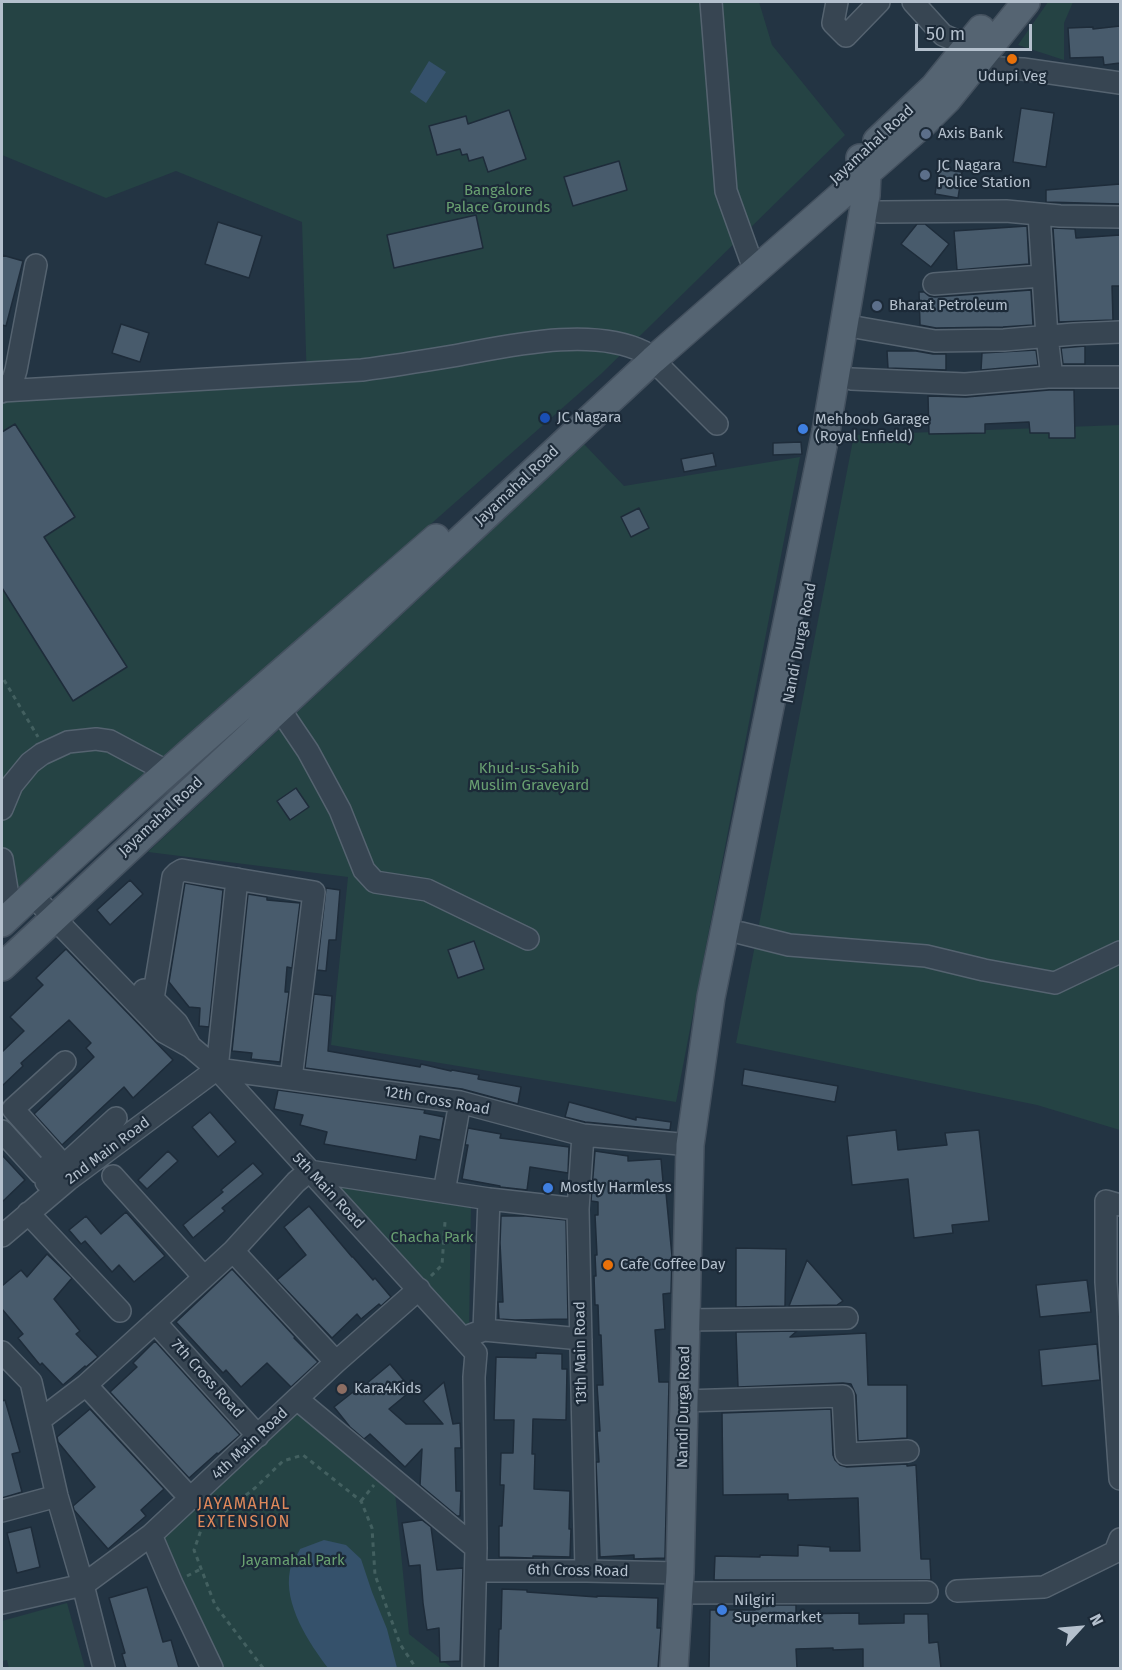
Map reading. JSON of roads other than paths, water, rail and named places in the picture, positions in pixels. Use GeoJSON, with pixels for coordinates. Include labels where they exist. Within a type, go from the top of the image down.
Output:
{"type":"FeatureCollection","features":[{"type":"Feature","properties":{"kind":"main road","name":"Jayamahal Road"},"geometry":{"type":"LineString","coordinates":[[6,919],[168,772],[556,432],[648,356],[883,148],[947,100],[969,50],[1004,2]]}},
{"type":"Feature","properties":{"kind":"main road","name":"Jayamahal Road"},"geometry":{"type":"LineString","coordinates":[[969,50],[1026,2]]}},
{"type":"Feature","properties":{"kind":"main road","name":"Nandi Durga Road"},"geometry":{"type":"LineString","coordinates":[[674,1668],[680,1583],[690,1145],[711,997],[824,443],[880,212],[885,186],[883,148]]}},
{"type":"Feature","properties":{"kind":"main road","name":"Nandi Durga Road"},"geometry":{"type":"LineString","coordinates":[[690,1145],[727,1001],[842,434],[851,379],[852,326],[866,195],[863,166]]}},
{"type":"Feature","properties":{"kind":"main road","name":"Jayamahal Road"},"geometry":{"type":"LineString","coordinates":[[2,967],[279,708],[648,356]]}},
{"type":"Feature","properties":{"kind":"street"},"geometry":{"type":"LineString","coordinates":[[711,2],[726,191],[754,262]]}},
{"type":"Feature","properties":{"kind":"street"},"geometry":{"type":"LineString","coordinates":[[837,2],[833,23],[846,36],[879,2]]}},
{"type":"Feature","properties":{"kind":"street"},"geometry":{"type":"LineString","coordinates":[[915,3],[943,35],[969,50],[1023,69],[1120,83]]}},
{"type":"Feature","properties":{"kind":"street"},"geometry":{"type":"LineString","coordinates":[[880,212],[1006,211],[1060,216],[1120,216]]}},
{"type":"Feature","properties":{"kind":"street"},"geometry":{"type":"LineString","coordinates":[[1039,214],[1042,276],[1052,377]]}},
{"type":"Feature","properties":{"kind":"street"},"geometry":{"type":"LineString","coordinates":[[2,391],[13,380],[16,370],[36,265]]}},
{"type":"Feature","properties":{"kind":"street"},"geometry":{"type":"LineString","coordinates":[[934,284],[1042,276]]}},
{"type":"Feature","properties":{"kind":"street"},"geometry":{"type":"LineString","coordinates":[[852,326],[935,341],[1004,340],[1120,332]]}},
{"type":"Feature","properties":{"kind":"street"},"geometry":{"type":"LineString","coordinates":[[2,391],[362,370],[405,365],[539,341],[567,340],[620,343],[648,356],[717,424]]}},
{"type":"Feature","properties":{"kind":"street"},"geometry":{"type":"LineString","coordinates":[[851,379],[965,384],[1052,377],[1120,377]]}},
{"type":"Feature","properties":{"kind":"street"},"geometry":{"type":"LineString","coordinates":[[279,708],[308,751],[340,810],[364,870],[375,882],[427,891],[528,939]]}},
{"type":"Feature","properties":{"kind":"street"},"geometry":{"type":"LineString","coordinates":[[2,809],[20,773],[47,751],[68,742],[96,739],[110,741],[168,772]]}},
{"type":"Feature","properties":{"kind":"street"},"geometry":{"type":"LineString","coordinates":[[2,859],[6,919]]}},
{"type":"Feature","properties":{"kind":"street"},"geometry":{"type":"LineString","coordinates":[[153,999],[173,877],[177,873],[182,870],[314,892],[291,1079]]}},
{"type":"Feature","properties":{"kind":"street"},"geometry":{"type":"LineString","coordinates":[[218,1069],[237,879]]}},
{"type":"Feature","properties":{"kind":"street"},"geometry":{"type":"LineString","coordinates":[[37,890],[59,913]]}},
{"type":"Feature","properties":{"kind":"street","name":"5th Main Road"},"geometry":{"type":"LineString","coordinates":[[59,913],[177,1023],[190,1047]]}},
{"type":"Feature","properties":{"kind":"street","name":"5th Main Road"},"geometry":{"type":"LineString","coordinates":[[59,913],[164,1032],[190,1047],[218,1069],[476,1353],[474,1377],[476,1570],[473,1668]]}},
{"type":"Feature","properties":{"kind":"street"},"geometry":{"type":"LineString","coordinates":[[741,933],[789,945],[926,956],[984,970],[1055,983],[1120,952]]}},
{"type":"Feature","properties":{"kind":"street"},"geometry":{"type":"LineString","coordinates":[[60,1171],[57,1158],[13,1109],[64,1062]]}},
{"type":"Feature","properties":{"kind":"street","name":"12th Cross Road"},"geometry":{"type":"LineString","coordinates":[[218,1069],[460,1102],[583,1135],[690,1145]]}},
{"type":"Feature","properties":{"kind":"street","name":"2nd Main Road"},"geometry":{"type":"LineString","coordinates":[[2,1236],[28,1213],[60,1171],[218,1069]]}},
{"type":"Feature","properties":{"kind":"street"},"geometry":{"type":"LineString","coordinates":[[444,1192],[460,1102]]}},
{"type":"Feature","properties":{"kind":"street"},"geometry":{"type":"LineString","coordinates":[[2,1222],[116,1118]]}},
{"type":"Feature","properties":{"kind":"street"},"geometry":{"type":"LineString","coordinates":[[2,1131],[40,1173],[60,1171]]}},
{"type":"Feature","properties":{"kind":"street","name":"13th Main Road"},"geometry":{"type":"LineString","coordinates":[[583,1135],[578,1209],[586,1570]]}},
{"type":"Feature","properties":{"kind":"street"},"geometry":{"type":"LineString","coordinates":[[40,1420],[86,1385],[233,1251],[296,1182],[309,1171],[489,1199],[578,1209]]}},
{"type":"Feature","properties":{"kind":"street"},"geometry":{"type":"LineString","coordinates":[[113,1176],[204,1277]]}},
{"type":"Feature","properties":{"kind":"street"},"geometry":{"type":"LineString","coordinates":[[484,1330],[489,1199]]}},
{"type":"Feature","properties":{"kind":"street"},"geometry":{"type":"LineString","coordinates":[[1120,1205],[1106,1200],[1106,1282],[1120,1479]]}},
{"type":"Feature","properties":{"kind":"street"},"geometry":{"type":"LineString","coordinates":[[28,1213],[120,1311]]}},
{"type":"Feature","properties":{"kind":"street"},"geometry":{"type":"LineString","coordinates":[[233,1251],[336,1362]]}},
{"type":"Feature","properties":{"kind":"street","name":"4th Main Road"},"geometry":{"type":"LineString","coordinates":[[2,1603],[83,1585],[151,1535],[336,1362],[419,1289]]}},
{"type":"Feature","properties":{"kind":"street"},"geometry":{"type":"LineString","coordinates":[[685,1320],[848,1318]]}},
{"type":"Feature","properties":{"kind":"street","name":"7th Cross Road"},"geometry":{"type":"LineString","coordinates":[[155,1322],[258,1436]]}},
{"type":"Feature","properties":{"kind":"street"},"geometry":{"type":"LineString","coordinates":[[463,1338],[484,1330],[581,1339]]}},
{"type":"Feature","properties":{"kind":"street"},"geometry":{"type":"LineString","coordinates":[[2,1352],[31,1382],[57,1496],[104,1668]]}},
{"type":"Feature","properties":{"kind":"street"},"geometry":{"type":"LineString","coordinates":[[86,1385],[191,1499]]}},
{"type":"Feature","properties":{"kind":"street"},"geometry":{"type":"LineString","coordinates":[[684,1401],[843,1396],[846,1454],[908,1451]]}},
{"type":"Feature","properties":{"kind":"street"},"geometry":{"type":"LineString","coordinates":[[297,1400],[476,1548]]}},
{"type":"Feature","properties":{"kind":"street"},"geometry":{"type":"LineString","coordinates":[[2,1511],[57,1496]]}},
{"type":"Feature","properties":{"kind":"street"},"geometry":{"type":"LineString","coordinates":[[151,1535],[212,1668]]}},
{"type":"Feature","properties":{"kind":"street"},"geometry":{"type":"LineString","coordinates":[[957,1591],[1044,1587],[1115,1552],[1120,1539]]}},
{"type":"Feature","properties":{"kind":"street","name":"6th Cross Road"},"geometry":{"type":"LineString","coordinates":[[476,1570],[586,1570],[680,1583],[927,1592]]}},
{"type":"Feature","properties":{"kind":"water"},"geometry":{"type":"Polygon","coordinates":[[[429,61],[446,72],[426,103],[410,92],[429,61]]]}},
{"type":"Feature","properties":{"kind":"water"},"geometry":{"type":"Polygon","coordinates":[[[324,1540],[346,1545],[361,1559],[387,1629],[397,1668],[328,1668],[306,1635],[290,1596],[290,1570],[300,1549],[324,1540]]]}},
{"type":"Feature","properties":{"kind":"place","name":"Udupi Veg"},"geometry":{"type":"Point","coordinates":[1012,59]}},
{"type":"Feature","properties":{"kind":"place","name":"Axis Bank"},"geometry":{"type":"Point","coordinates":[926,134]}},
{"type":"Feature","properties":{"kind":"place","name":"JC Nagara Police Station"},"geometry":{"type":"Point","coordinates":[925,175]}},
{"type":"Feature","properties":{"kind":"place","name":"Bharat Petroleum"},"geometry":{"type":"Point","coordinates":[877,306]}},
{"type":"Feature","properties":{"kind":"place","name":"JC Nagara"},"geometry":{"type":"Point","coordinates":[545,418]}},
{"type":"Feature","properties":{"kind":"place","name":"Mehboob Garage (Royal Enfield)"},"geometry":{"type":"Point","coordinates":[803,429]}},
{"type":"Feature","properties":{"kind":"place","name":"Mostly Harmless"},"geometry":{"type":"Point","coordinates":[548,1188]}},
{"type":"Feature","properties":{"kind":"place","name":"Cafe Coffee Day"},"geometry":{"type":"Point","coordinates":[608,1265]}},
{"type":"Feature","properties":{"kind":"place","name":"Kara4Kids"},"geometry":{"type":"Point","coordinates":[342,1389]}},
{"type":"Feature","properties":{"kind":"place","name":"Nilgiri Supermarket"},"geometry":{"type":"Point","coordinates":[722,1610]}},
{"type":"Feature","properties":{"kind":"district","name":"JAYAMAHAL EXTENSION"},"geometry":{"type":"Point","coordinates":[244,1514]}},
{"type":"Feature","properties":{"kind":"park label","name":"Bangalore Palace Grounds"},"geometry":{"type":"Point","coordinates":[498,200]}},
{"type":"Feature","properties":{"kind":"park label","name":"Khud-us-Sahib Muslim Graveyard"},"geometry":{"type":"Point","coordinates":[529,778]}},
{"type":"Feature","properties":{"kind":"park label","name":"Chacha Park"},"geometry":{"type":"Point","coordinates":[432,1238]}},
{"type":"Feature","properties":{"kind":"park label","name":"Jayamahal Park"},"geometry":{"type":"Point","coordinates":[293,1561]}}]}
